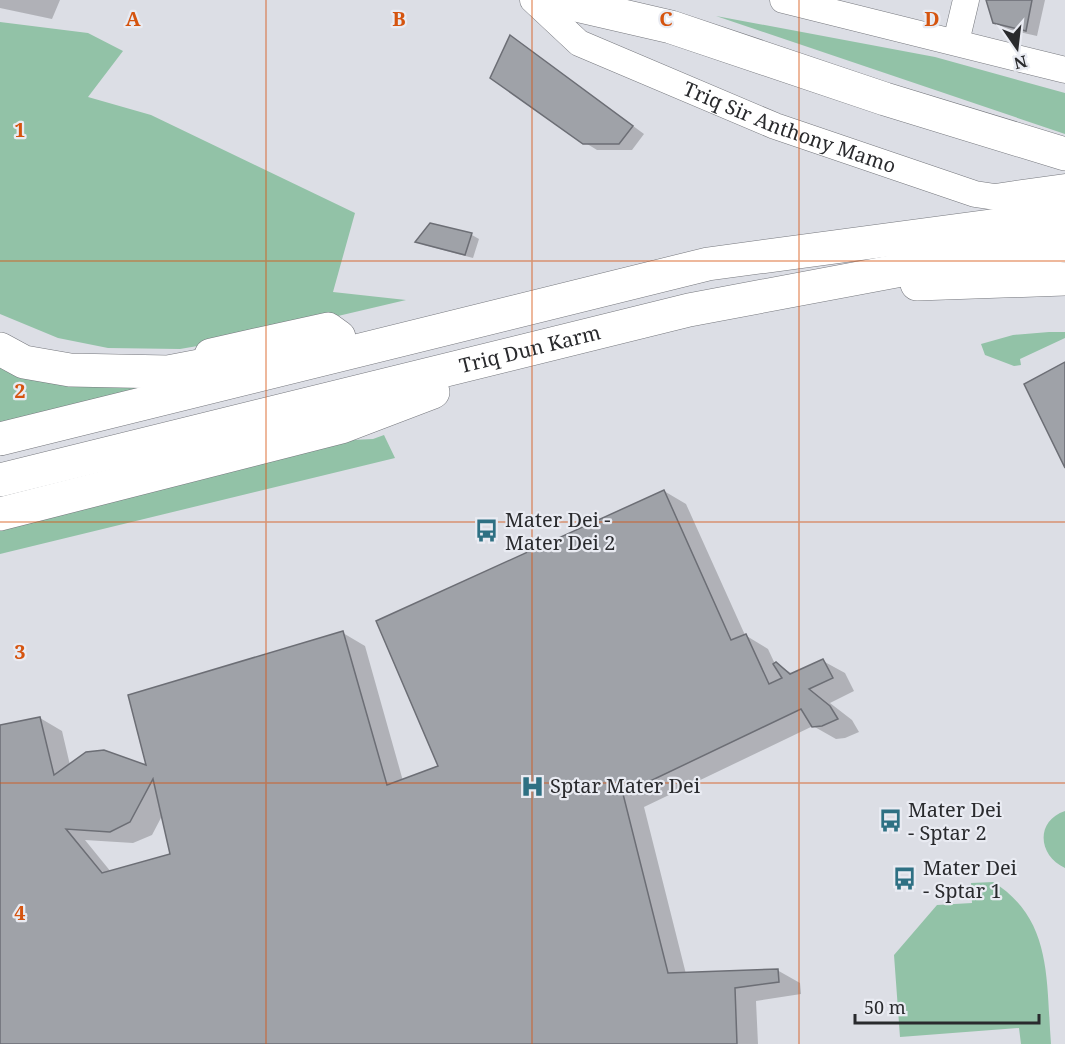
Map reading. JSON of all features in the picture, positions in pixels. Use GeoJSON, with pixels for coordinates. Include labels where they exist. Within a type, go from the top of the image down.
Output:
{"type":"FeatureCollection","features":[{"type":"Feature","properties":{"kind":"main road"},"geometry":{"type":"LineString","coordinates":[[554,0],[671,27],[885,99],[1065,154]]}},
{"type":"Feature","properties":{"kind":"main road"},"geometry":{"type":"LineString","coordinates":[[621,0],[671,27]]}},
{"type":"Feature","properties":{"kind":"main road","name":"Triq Dun Karm"},"geometry":{"type":"LineString","coordinates":[[0,439],[708,264],[1065,216]]}},
{"type":"Feature","properties":{"kind":"main road","name":"Triq Dun Karm"},"geometry":{"type":"LineString","coordinates":[[0,480],[689,310],[976,256],[1065,246]]}},
{"type":"Feature","properties":{"kind":"main road"},"geometry":{"type":"LineString","coordinates":[[0,349],[24,362],[70,370],[168,372],[339,336],[666,260],[708,264]]}},
{"type":"Feature","properties":{"kind":"main road"},"geometry":{"type":"LineString","coordinates":[[809,287],[1065,279]]}},
{"type":"Feature","properties":{"kind":"main road"},"geometry":{"type":"LineString","coordinates":[[0,328],[36,345],[107,359],[192,360],[328,329],[339,336]]}},
{"type":"Feature","properties":{"kind":"main road"},"geometry":{"type":"LineString","coordinates":[[0,514],[341,427],[573,340]]}},
{"type":"Feature","properties":{"kind":"street","name":"Triq Sir Anthony Mamo"},"geometry":{"type":"LineString","coordinates":[[533,0],[579,43],[775,126],[975,194],[1004,196],[1065,187]]}},
{"type":"Feature","properties":{"kind":"street"},"geometry":{"type":"LineString","coordinates":[[783,0],[1065,70]]}},
{"type":"Feature","properties":{"kind":"street"},"geometry":{"type":"LineString","coordinates":[[956,42],[966,0]]}},
{"type":"Feature","properties":{"kind":"green space"},"geometry":{"type":"Polygon","coordinates":[[[716,16],[935,57],[1065,93],[1065,134],[716,16]]]}},
{"type":"Feature","properties":{"kind":"green space"},"geometry":{"type":"Polygon","coordinates":[[[0,22],[88,33],[123,51],[88,97],[151,115],[355,213],[333,292],[406,300],[244,338],[180,349],[108,348],[58,338],[0,314],[0,22]]]}},
{"type":"Feature","properties":{"kind":"green space"},"geometry":{"type":"Polygon","coordinates":[[[1065,332],[1065,338],[1020,359],[1021,365],[1014,366],[985,355],[981,344],[1013,335],[1065,332]]]}},
{"type":"Feature","properties":{"kind":"green space"},"geometry":{"type":"Polygon","coordinates":[[[0,360],[149,386],[0,422],[0,360]]]}},
{"type":"Feature","properties":{"kind":"green space"},"geometry":{"type":"Polygon","coordinates":[[[384,435],[395,458],[0,554],[0,529],[352,440],[373,439],[384,435]]]}},
{"type":"Feature","properties":{"kind":"green space"},"geometry":{"type":"Polygon","coordinates":[[[1065,811],[1065,868],[1049,855],[1044,839],[1049,822],[1065,811]]]}},
{"type":"Feature","properties":{"kind":"green space"},"geometry":{"type":"Polygon","coordinates":[[[993,882],[1013,897],[1027,914],[1036,933],[1043,953],[1046,975],[1051,1044],[1021,1044],[1019,1028],[900,1037],[894,955],[937,905],[972,903],[971,883],[993,882]]]}},
{"type":"Feature","properties":{"kind":"building"},"geometry":{"type":"Polygon","coordinates":[[[986,0],[1032,0],[1026,31],[993,23],[986,0]]]}},
{"type":"Feature","properties":{"kind":"building"},"geometry":{"type":"Polygon","coordinates":[[[510,35],[633,126],[619,144],[583,144],[490,78],[510,35]]]}},
{"type":"Feature","properties":{"kind":"building"},"geometry":{"type":"Polygon","coordinates":[[[430,223],[472,233],[465,255],[415,242],[430,223]]]}},
{"type":"Feature","properties":{"kind":"building"},"geometry":{"type":"Polygon","coordinates":[[[1065,362],[1065,468],[1024,384],[1065,362]]]}},
{"type":"Feature","properties":{"kind":"building","name":"Sptar Mater Dei"},"geometry":{"type":"Polygon","coordinates":[[[664,490],[731,640],[746,634],[769,684],[782,678],[773,664],[776,662],[790,674],[823,659],[833,678],[809,689],[830,706],[838,719],[822,726],[812,727],[801,709],[623,794],[668,973],[778,969],[779,982],[735,988],[737,1044],[0,1044],[0,725],[40,717],[54,775],[86,752],[104,750],[146,765],[128,695],[343,631],[387,785],[438,766],[376,621],[664,490]],[[153,779],[130,822],[110,832],[66,829],[102,873],[170,854],[153,779]]]}},
{"type":"Feature","properties":{"kind":"place","name":"Mater Dei - Mater Dei 2"},"geometry":{"type":"Point","coordinates":[487,531]}},
{"type":"Feature","properties":{"kind":"place","name":"Sptar Mater Dei"},"geometry":{"type":"Point","coordinates":[532,786]}},
{"type":"Feature","properties":{"kind":"place","name":"Mater Dei - Sptar 2"},"geometry":{"type":"Point","coordinates":[890,821]}},
{"type":"Feature","properties":{"kind":"place","name":"Mater Dei - Sptar 1"},"geometry":{"type":"Point","coordinates":[905,879]}}]}
